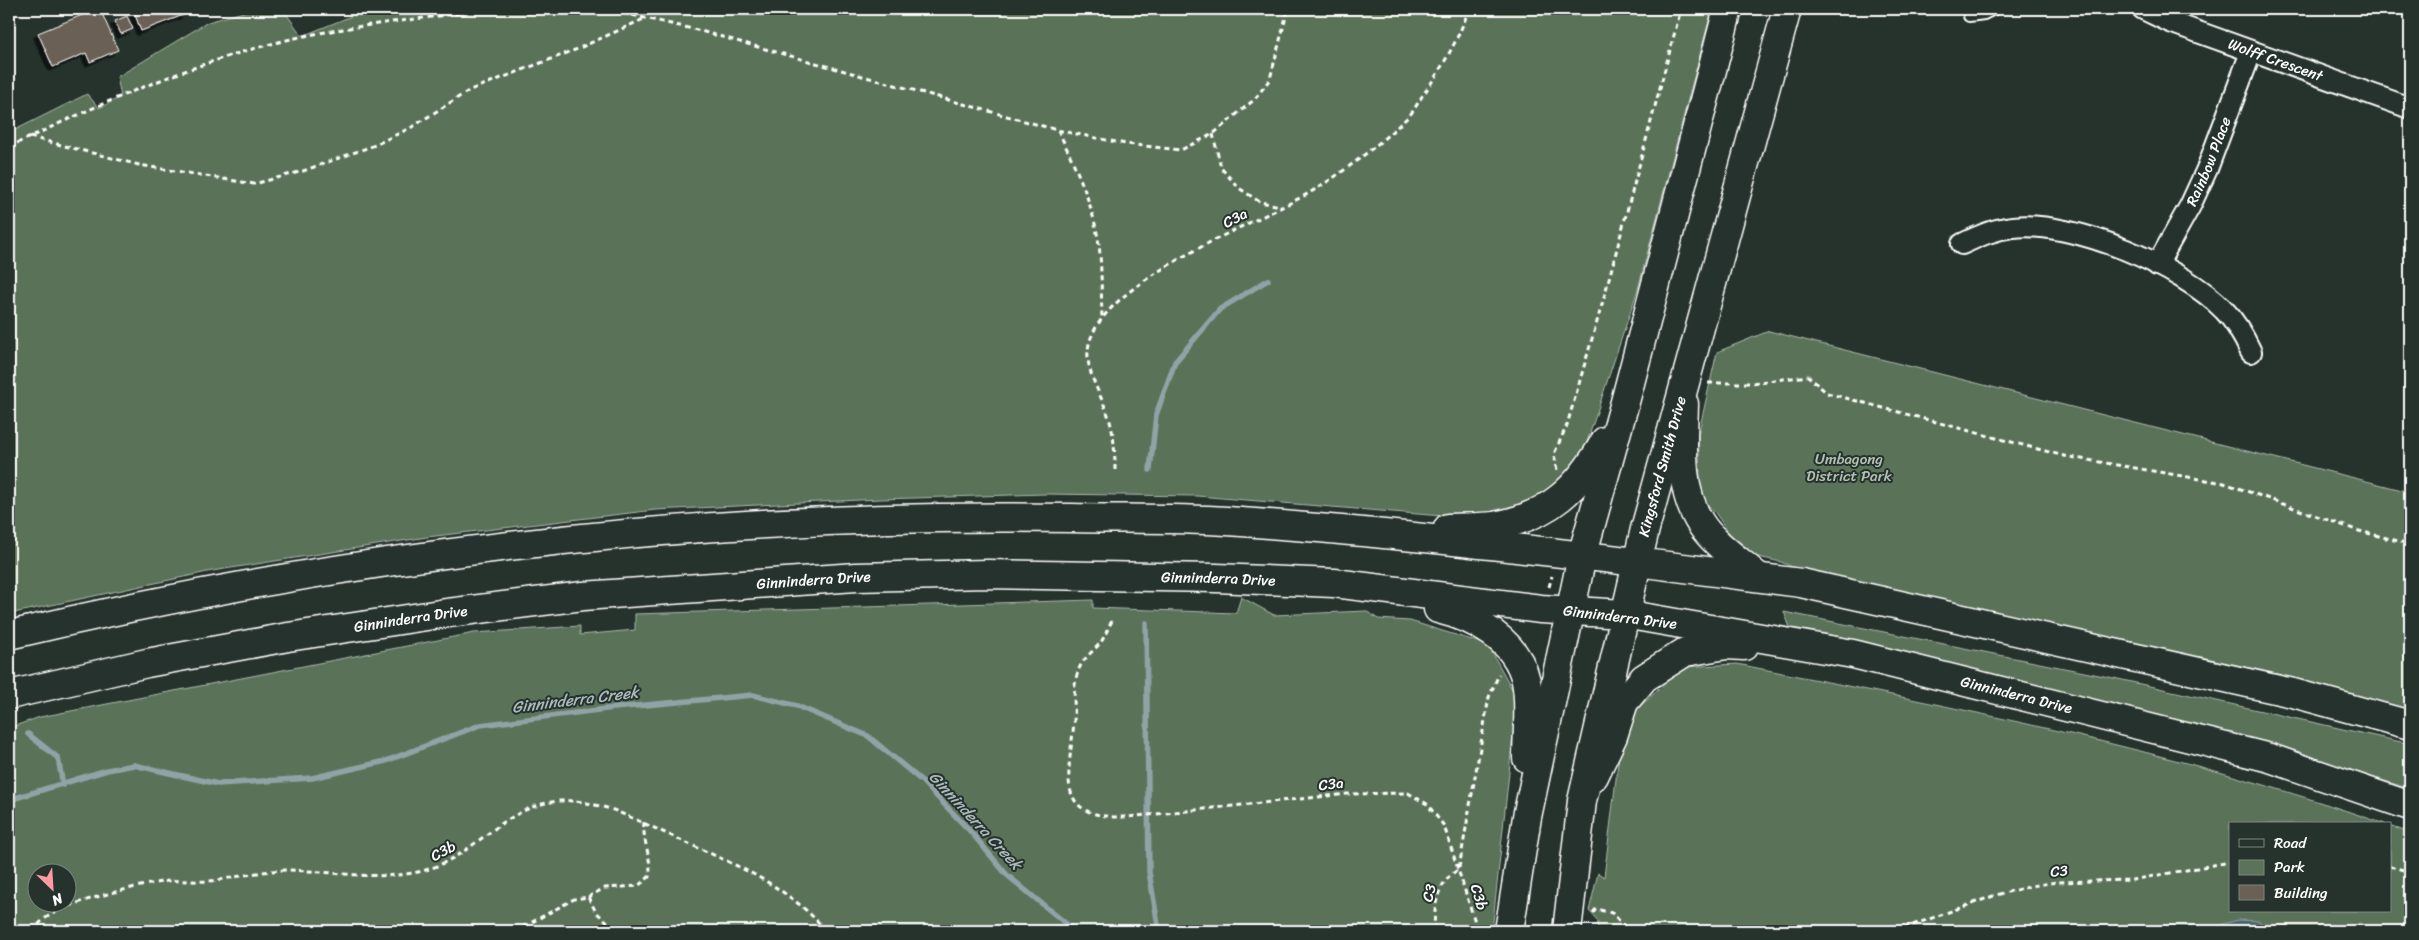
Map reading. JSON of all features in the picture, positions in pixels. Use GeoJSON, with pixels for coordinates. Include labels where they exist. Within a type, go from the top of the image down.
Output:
{"type":"FeatureCollection","features":[{"type":"Feature","properties":{"kind":"main road"},"geometry":{"type":"LineString","coordinates":[[1509,931],[1528,817],[1582,556],[1625,402],[1728,9]]}},
{"type":"Feature","properties":{"kind":"main road","name":"Kingsford Smith Drive"},"geometry":{"type":"LineString","coordinates":[[1567,931],[1582,801],[1624,614],[1787,9]]}},
{"type":"Feature","properties":{"kind":"main road"},"geometry":{"type":"LineString","coordinates":[[1685,386],[1683,468],[1690,503],[1702,526],[1758,576]]}},
{"type":"Feature","properties":{"kind":"main road"},"geometry":{"type":"LineString","coordinates":[[1364,533],[1492,526],[1516,521],[1540,512],[1561,498],[1581,480],[1596,457],[1625,402]]}},
{"type":"Feature","properties":{"kind":"main road"},"geometry":{"type":"LineString","coordinates":[[9,635],[190,597],[435,556],[581,538],[838,520],[976,517],[1223,521],[1364,533],[1582,556],[1758,576],[1802,583],[2294,693],[2410,725]]}},
{"type":"Feature","properties":{"kind":"main road","name":"Ginninderra Drive"},"geometry":{"type":"LineString","coordinates":[[9,695],[147,663],[288,637],[583,596],[856,577],[988,574],[1216,578],[1334,583],[1571,610],[1624,614],[1853,654],[2270,758],[2410,806]]}},
{"type":"Feature","properties":{"kind":"main road"},"geometry":{"type":"LineString","coordinates":[[1334,583],[1458,614],[1477,621],[1504,644],[1523,672],[1527,691],[1528,817]]}},
{"type":"Feature","properties":{"kind":"main road"},"geometry":{"type":"LineString","coordinates":[[1582,801],[1612,736],[1624,702],[1644,678],[1685,652],[1726,645],[1853,654]]}},
{"type":"Feature","properties":{"kind":"street","name":"Wolff Crescent"},"geometry":{"type":"LineString","coordinates":[[2143,9],[2170,22],[2250,52],[2410,108]]}},
{"type":"Feature","properties":{"kind":"street","name":"Rainbow Place"},"geometry":{"type":"LineString","coordinates":[[2157,265],[2190,206],[2207,170],[2250,52]]}},
{"type":"Feature","properties":{"kind":"street"},"geometry":{"type":"LineString","coordinates":[[1962,244],[1986,232],[2013,227],[2041,227],[2070,232],[2116,246],[2157,265],[2210,297],[2225,311],[2241,331],[2251,352]]}},
{"type":"Feature","properties":{"kind":"lane"},"geometry":{"type":"LineString","coordinates":[[1969,16],[1984,14],[1994,9]]}},
{"type":"Feature","properties":{"kind":"path"},"geometry":{"type":"LineString","coordinates":[[9,147],[176,74],[290,39],[380,22],[486,9]]}},
{"type":"Feature","properties":{"kind":"path"},"geometry":{"type":"LineString","coordinates":[[606,9],[646,18],[1057,130],[1126,144],[1181,150],[1213,134],[1255,100],[1270,79],[1288,9]]}},
{"type":"Feature","properties":{"kind":"path","name":"C3a"},"geometry":{"type":"LineString","coordinates":[[1116,470],[1115,451],[1108,416],[1089,367],[1088,350],[1093,332],[1102,318],[1132,288],[1156,272],[1310,192],[1361,158],[1410,115],[1442,68],[1462,28],[1469,9]]}},
{"type":"Feature","properties":{"kind":"path"},"geometry":{"type":"LineString","coordinates":[[1559,478],[1554,454],[1567,425],[1603,301],[1681,9]]}},
{"type":"Feature","properties":{"kind":"path"},"geometry":{"type":"LineString","coordinates":[[30,137],[139,165],[254,184],[304,171],[375,145],[412,127],[470,90],[575,50],[646,18]]}},
{"type":"Feature","properties":{"kind":"path"},"geometry":{"type":"LineString","coordinates":[[1057,130],[1081,176],[1093,215],[1099,246],[1102,318]]}},
{"type":"Feature","properties":{"kind":"path"},"geometry":{"type":"LineString","coordinates":[[1213,134],[1221,168],[1239,188],[1260,202],[1283,206]]}},
{"type":"Feature","properties":{"kind":"path"},"geometry":{"type":"LineString","coordinates":[[1685,386],[1808,376],[1827,393],[2064,456],[2224,483],[2359,531],[2410,544]]}},
{"type":"Feature","properties":{"kind":"path"},"geometry":{"type":"LineString","coordinates":[[1548,588],[1552,576]]}},
{"type":"Feature","properties":{"kind":"path","name":"C3a"},"geometry":{"type":"LineString","coordinates":[[1112,621],[1101,641],[1079,668],[1074,691],[1069,782],[1072,797],[1087,813],[1104,818],[1128,817],[1346,794],[1408,793],[1427,804],[1444,826],[1459,869]]}},
{"type":"Feature","properties":{"kind":"path"},"geometry":{"type":"LineString","coordinates":[[1459,869],[1489,698],[1503,668]]}},
{"type":"Feature","properties":{"kind":"path","name":"C3b"},"geometry":{"type":"LineString","coordinates":[[32,931],[51,914],[65,908],[143,886],[168,882],[210,881],[269,871],[384,876],[430,870],[464,852],[514,814],[536,804],[561,800],[588,803],[611,809],[644,822],[759,876],[787,893],[812,915],[826,931]]}},
{"type":"Feature","properties":{"kind":"path"},"geometry":{"type":"LineString","coordinates":[[516,931],[574,899],[588,897],[605,888],[638,886],[649,877],[651,868],[642,837],[644,822]]}},
{"type":"Feature","properties":{"kind":"path","name":"C3"},"geometry":{"type":"LineString","coordinates":[[1896,931],[1996,895],[2031,886],[2057,882],[2132,880],[2229,862]]}},
{"type":"Feature","properties":{"kind":"path"},"geometry":{"type":"LineString","coordinates":[[2392,867],[2410,872]]}},
{"type":"Feature","properties":{"kind":"path","name":"C3"},"geometry":{"type":"LineString","coordinates":[[1434,931],[1436,908],[1441,886],[1449,875],[1459,869]]}},
{"type":"Feature","properties":{"kind":"path","name":"C3b"},"geometry":{"type":"LineString","coordinates":[[1459,869],[1478,931]]}},
{"type":"Feature","properties":{"kind":"path"},"geometry":{"type":"LineString","coordinates":[[588,897],[596,912],[618,931]]}},
{"type":"Feature","properties":{"kind":"path"},"geometry":{"type":"LineString","coordinates":[[1590,917],[1596,909],[1612,913],[1629,931]]}},
{"type":"Feature","properties":{"kind":"green space"},"geometry":{"type":"Polygon","coordinates":[[[254,9],[283,9],[302,36],[369,9],[1712,9],[1638,289],[1583,454],[1549,501],[1479,519],[1197,496],[1045,494],[880,499],[655,510],[427,537],[212,571],[9,614],[9,133],[87,94],[99,108],[121,97],[117,77],[208,22],[254,9]]]}},
{"type":"Feature","properties":{"kind":"green space","name":"Umbagong District Park"},"geometry":{"type":"Polygon","coordinates":[[[1769,331],[2410,492],[2410,716],[1811,575],[1781,562],[1754,556],[1746,547],[1736,543],[1716,514],[1701,497],[1698,435],[1717,352],[1769,331]]]}},
{"type":"Feature","properties":{"kind":"green space"},"geometry":{"type":"Polygon","coordinates":[[[1241,597],[1274,615],[1366,611],[1378,619],[1410,621],[1488,645],[1517,698],[1492,931],[9,931],[9,728],[40,717],[474,633],[580,626],[580,635],[635,630],[635,614],[1093,600],[1093,608],[1236,613],[1241,597]]]}},
{"type":"Feature","properties":{"kind":"green space"},"geometry":{"type":"Polygon","coordinates":[[[1784,612],[2109,677],[2410,744],[2410,789],[2283,749],[1791,630],[1784,612]]]}},
{"type":"Feature","properties":{"kind":"green space"},"geometry":{"type":"Polygon","coordinates":[[[1737,664],[2064,732],[2226,774],[2379,822],[2229,822],[2229,912],[2392,912],[2392,827],[2410,833],[2410,931],[1597,931],[1598,921],[1589,911],[1598,873],[1604,877],[1623,722],[1683,667],[1737,664]]]}},
{"type":"Feature","properties":{"kind":"water"},"geometry":{"type":"Polygon","coordinates":[[[2237,920],[2259,921],[2272,931],[2180,931],[2187,926],[2208,929],[2237,920]]]}},
{"type":"Feature","properties":{"kind":"building"},"geometry":{"type":"Polygon","coordinates":[[[100,9],[118,50],[90,62],[86,53],[53,67],[38,33],[100,9]]]}},
{"type":"Feature","properties":{"kind":"building"},"geometry":{"type":"Polygon","coordinates":[[[133,9],[184,9],[186,14],[141,31],[133,9]]]}},
{"type":"Feature","properties":{"kind":"building"},"geometry":{"type":"Polygon","coordinates":[[[127,16],[133,29],[121,34],[115,21],[127,16]]]}},
{"type":"Feature","properties":{"kind":"waterway"},"geometry":{"type":"LineString","coordinates":[[1150,470],[1156,415],[1175,362],[1220,309],[1268,280]]}},
{"type":"Feature","properties":{"kind":"waterway"},"geometry":{"type":"LineString","coordinates":[[1146,623],[1149,872],[1159,931]]}},
{"type":"Feature","properties":{"kind":"waterway","name":"Ginninderra Creek"},"geometry":{"type":"LineString","coordinates":[[9,800],[107,770],[134,765],[218,784],[312,778],[386,761],[480,725],[614,708],[753,695],[797,706],[868,736],[923,782],[971,832],[1007,875],[1075,931]]}},
{"type":"Feature","properties":{"kind":"waterway"},"geometry":{"type":"LineString","coordinates":[[28,734],[58,758],[63,785]]}},
{"type":"Feature","properties":{"kind":"waterway","name":"Ginninderra Creek"},"geometry":{"type":"LineString","coordinates":[[2353,931],[2358,929],[2368,931]]}}]}
